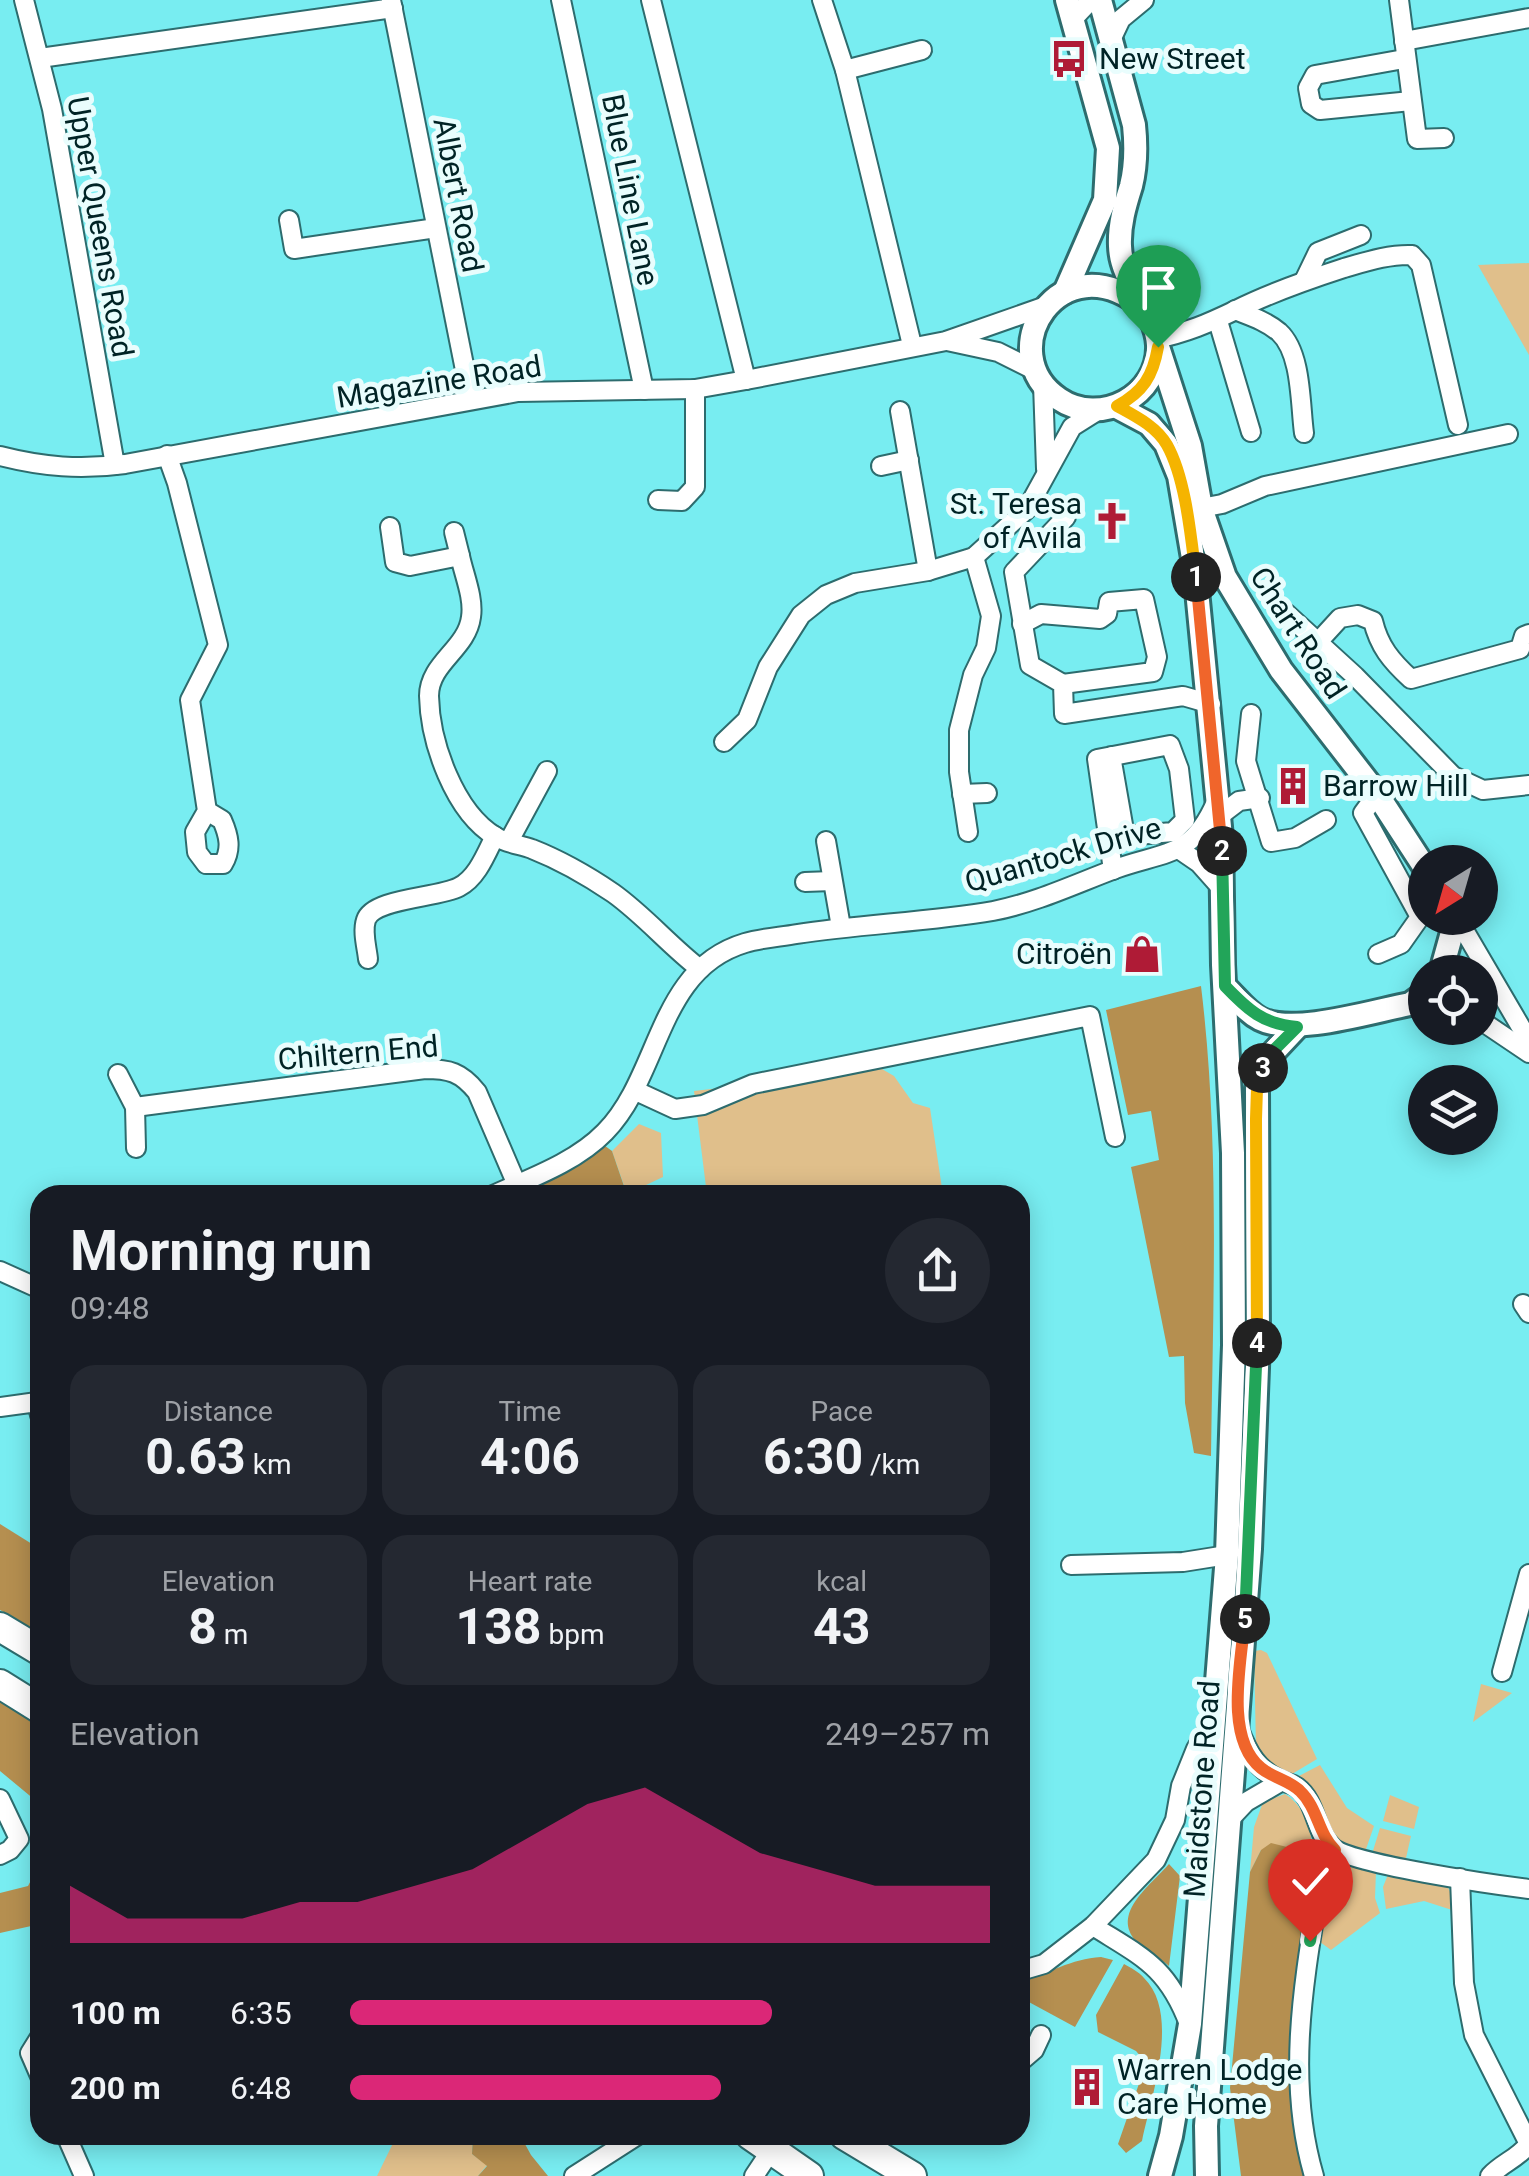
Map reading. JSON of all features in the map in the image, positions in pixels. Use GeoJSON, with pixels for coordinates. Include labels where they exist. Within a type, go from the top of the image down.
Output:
{"type":"FeatureCollection","features":[{"type":"Feature","properties":{"kind":"highway"},"geometry":{"type":"LineString","coordinates":[[0,1627],[30,1645]]}},
{"type":"Feature","properties":{"kind":"highway"},"geometry":{"type":"LineString","coordinates":[[0,1684],[30,1703]]}},
{"type":"Feature","properties":{"kind":"highway"},"geometry":{"type":"LineString","coordinates":[[765,2145],[809,2176]]}},
{"type":"Feature","properties":{"kind":"highway"},"geometry":{"type":"LineString","coordinates":[[861,2145],[912,2176]]}},
{"type":"Feature","properties":{"kind":"main road"},"geometry":{"type":"LineString","coordinates":[[1070,10],[1108,148],[1105,200],[1032,337],[1040,378],[1058,399],[1078,408],[1108,408],[1134,397],[1147,383],[1155,366],[1157,343],[1154,327],[1124,271],[1120,252],[1136,146],[1134,124],[1100,0]]}},
{"type":"Feature","properties":{"kind":"main road"},"geometry":{"type":"LineString","coordinates":[[1055,299],[1085,285],[1106,285],[1143,306]]}},
{"type":"Feature","properties":{"kind":"main road","name":"Chart Road"},"geometry":{"type":"LineString","coordinates":[[1157,343],[1190,446],[1200,508],[1225,576],[1280,670],[1377,794],[1410,845]]}},
{"type":"Feature","properties":{"kind":"main road","name":"Maidstone Road"},"geometry":{"type":"LineString","coordinates":[[1108,408],[1149,424],[1166,444],[1178,476],[1195,570],[1210,704],[1224,892],[1234,1242],[1227,1555],[1190,2024],[1171,2136],[1160,2176]]}},
{"type":"Feature","properties":{"kind":"main road"},"geometry":{"type":"LineString","coordinates":[[1225,986],[1259,1019],[1297,1027],[1408,1004]]}},
{"type":"Feature","properties":{"kind":"main road","name":"Maidstone Road"},"geometry":{"type":"LineString","coordinates":[[1207,2176],[1206,2126],[1250,1549],[1258,1342],[1257,1088],[1267,1059],[1297,1027]]}},
{"type":"Feature","properties":{"kind":"street","name":"Upper Queens Road"},"geometry":{"type":"LineString","coordinates":[[24,0],[52,109],[115,465]]}},
{"type":"Feature","properties":{"kind":"street","name":"Blue Line Lane"},"geometry":{"type":"LineString","coordinates":[[562,0],[644,390]]}},
{"type":"Feature","properties":{"kind":"street"},"geometry":{"type":"LineString","coordinates":[[651,0],[746,380]]}},
{"type":"Feature","properties":{"kind":"street"},"geometry":{"type":"LineString","coordinates":[[822,0],[845,70],[912,345]]}},
{"type":"Feature","properties":{"kind":"street"},"geometry":{"type":"LineString","coordinates":[[1070,10],[1090,0]]}},
{"type":"Feature","properties":{"kind":"street"},"geometry":{"type":"LineString","coordinates":[[1112,38],[1121,19],[1144,0]]}},
{"type":"Feature","properties":{"kind":"street"},"geometry":{"type":"LineString","coordinates":[[1399,0],[1417,139],[1444,138]]}},
{"type":"Feature","properties":{"kind":"street"},"geometry":{"type":"LineString","coordinates":[[40,58],[392,4]]}},
{"type":"Feature","properties":{"kind":"street","name":"Albert Road"},"geometry":{"type":"LineString","coordinates":[[392,4],[471,400]]}},
{"type":"Feature","properties":{"kind":"street"},"geometry":{"type":"LineString","coordinates":[[1411,101],[1320,110],[1310,104],[1308,88],[1315,75],[1529,18]]}},
{"type":"Feature","properties":{"kind":"street"},"geometry":{"type":"LineString","coordinates":[[845,70],[922,50]]}},
{"type":"Feature","properties":{"kind":"street"},"geometry":{"type":"LineString","coordinates":[[290,220],[294,249],[436,228]]}},
{"type":"Feature","properties":{"kind":"street"},"geometry":{"type":"LineString","coordinates":[[1304,282],[1318,252],[1362,235]]}},
{"type":"Feature","properties":{"kind":"street"},"geometry":{"type":"LineString","coordinates":[[1157,343],[1218,321],[1304,282],[1360,263],[1403,254],[1418,259],[1444,395],[1458,425]]}},
{"type":"Feature","properties":{"kind":"street","name":"Magazine Road"},"geometry":{"type":"LineString","coordinates":[[0,456],[64,468],[115,465],[518,392],[695,388],[946,340],[1055,299]]}},
{"type":"Feature","properties":{"kind":"street"},"geometry":{"type":"LineString","coordinates":[[1235,310],[1267,323],[1283,335],[1294,357],[1304,433]]}},
{"type":"Feature","properties":{"kind":"street"},"geometry":{"type":"LineString","coordinates":[[1218,321],[1251,432]]}},
{"type":"Feature","properties":{"kind":"street","name":"Magazine Road"},"geometry":{"type":"LineString","coordinates":[[946,340],[998,352],[1040,378]]}},
{"type":"Feature","properties":{"kind":"street"},"geometry":{"type":"LineString","coordinates":[[1040,378],[1046,474]]}},
{"type":"Feature","properties":{"kind":"street"},"geometry":{"type":"LineString","coordinates":[[658,500],[682,501],[695,487],[695,388]]}},
{"type":"Feature","properties":{"kind":"street"},"geometry":{"type":"LineString","coordinates":[[724,742],[747,720],[768,666],[801,614],[826,595],[855,584],[928,571],[974,557],[1027,509],[1072,427],[1108,408]]}},
{"type":"Feature","properties":{"kind":"street"},"geometry":{"type":"LineString","coordinates":[[900,411],[928,571]]}},
{"type":"Feature","properties":{"kind":"street"},"geometry":{"type":"LineString","coordinates":[[1200,508],[1222,504],[1264,486],[1508,434]]}},
{"type":"Feature","properties":{"kind":"street"},"geometry":{"type":"LineString","coordinates":[[167,455],[218,645],[190,700],[206,811]]}},
{"type":"Feature","properties":{"kind":"street"},"geometry":{"type":"LineString","coordinates":[[881,466],[909,460]]}},
{"type":"Feature","properties":{"kind":"street"},"geometry":{"type":"LineString","coordinates":[[1022,624],[1042,614],[1100,619],[1109,610],[1109,602],[1144,600],[1157,658],[1152,672],[1064,684],[1030,666],[1022,624],[1014,572],[1066,517]]}},
{"type":"Feature","properties":{"kind":"street"},"geometry":{"type":"LineString","coordinates":[[390,528],[395,562],[410,566],[460,556]]}},
{"type":"Feature","properties":{"kind":"street"},"geometry":{"type":"LineString","coordinates":[[454,532],[472,609],[471,620],[467,635],[436,673],[429,702],[441,759],[456,797],[502,839],[572,868],[614,894],[700,970]]}},
{"type":"Feature","properties":{"kind":"street"},"geometry":{"type":"LineString","coordinates":[[968,832],[959,730],[973,675],[986,648],[991,616],[974,557]]}},
{"type":"Feature","properties":{"kind":"street"},"geometry":{"type":"LineString","coordinates":[[1286,612],[1453,776],[1483,790],[1529,784]]}},
{"type":"Feature","properties":{"kind":"street"},"geometry":{"type":"LineString","coordinates":[[1318,642],[1340,618],[1358,615],[1372,621],[1378,642],[1411,679],[1520,649],[1524,636],[1529,634]]}},
{"type":"Feature","properties":{"kind":"street"},"geometry":{"type":"LineString","coordinates":[[1064,684],[1064,714],[1183,696],[1210,704]]}},
{"type":"Feature","properties":{"kind":"street"},"geometry":{"type":"LineString","coordinates":[[1251,714],[1246,761],[1271,842],[1295,838],[1326,820]]}},
{"type":"Feature","properties":{"kind":"street"},"geometry":{"type":"LineString","coordinates":[[1112,756],[1126,836],[1173,832],[1185,820],[1179,769],[1170,745],[1112,756],[1097,759],[1114,870]]}},
{"type":"Feature","properties":{"kind":"street"},"geometry":{"type":"LineString","coordinates":[[1212,766],[1246,761]]}},
{"type":"Feature","properties":{"kind":"street"},"geometry":{"type":"LineString","coordinates":[[368,959],[364,924],[369,914],[378,908],[460,887],[502,839],[548,771]]}},
{"type":"Feature","properties":{"kind":"street"},"geometry":{"type":"LineString","coordinates":[[962,794],[987,793]]}},
{"type":"Feature","properties":{"kind":"street"},"geometry":{"type":"LineString","coordinates":[[1377,794],[1363,814],[1420,917],[1400,944],[1378,954]]}},
{"type":"Feature","properties":{"kind":"street"},"geometry":{"type":"LineString","coordinates":[[1217,810],[1238,800],[1260,798]]}},
{"type":"Feature","properties":{"kind":"street","name":"Quantock Drive"},"geometry":{"type":"LineString","coordinates":[[517,1184],[583,1150],[606,1132],[636,1091],[672,1004],[700,970],[724,951],[747,942],[995,910],[1180,850],[1217,810]]}},
{"type":"Feature","properties":{"kind":"street"},"geometry":{"type":"LineString","coordinates":[[826,842],[841,928]]}},
{"type":"Feature","properties":{"kind":"street"},"geometry":{"type":"LineString","coordinates":[[1180,850],[1200,863],[1224,892]]}},
{"type":"Feature","properties":{"kind":"street"},"geometry":{"type":"LineString","coordinates":[[805,882],[832,881]]}},
{"type":"Feature","properties":{"kind":"street"},"geometry":{"type":"LineString","coordinates":[[1467,935],[1529,1041]]}},
{"type":"Feature","properties":{"kind":"street"},"geometry":{"type":"LineString","coordinates":[[636,1091],[675,1108],[703,1105],[753,1084],[1090,1016],[1115,1137]]}},
{"type":"Feature","properties":{"kind":"street"},"geometry":{"type":"LineString","coordinates":[[1498,1032],[1529,1053]]}},
{"type":"Feature","properties":{"kind":"street","name":"Chiltern End"},"geometry":{"type":"LineString","coordinates":[[135,1106],[450,1069],[477,1092],[517,1184]]}},
{"type":"Feature","properties":{"kind":"street"},"geometry":{"type":"LineString","coordinates":[[118,1074],[135,1106],[136,1148]]}},
{"type":"Feature","properties":{"kind":"street"},"geometry":{"type":"LineString","coordinates":[[0,1272],[30,1284]]}},
{"type":"Feature","properties":{"kind":"street"},"geometry":{"type":"LineString","coordinates":[[0,1407],[30,1403]]}},
{"type":"Feature","properties":{"kind":"street"},"geometry":{"type":"LineString","coordinates":[[1071,1565],[1183,1562],[1227,1555]]}},
{"type":"Feature","properties":{"kind":"street"},"geometry":{"type":"LineString","coordinates":[[1502,1672],[1529,1574]]}},
{"type":"Feature","properties":{"kind":"street"},"geometry":{"type":"LineString","coordinates":[[1030,1968],[1044,1964],[1093,1926],[1156,1860],[1175,1820],[1181,1786],[1196,1748],[1214,1720]]}},
{"type":"Feature","properties":{"kind":"street"},"geometry":{"type":"LineString","coordinates":[[1237,1725],[1252,1758],[1304,1794],[1322,1833],[1335,1850],[1365,1860],[1529,1890]]}},
{"type":"Feature","properties":{"kind":"street"},"geometry":{"type":"LineString","coordinates":[[1230,1819],[1246,1802],[1282,1781]]}},
{"type":"Feature","properties":{"kind":"street"},"geometry":{"type":"LineString","coordinates":[[0,1799],[19,1839],[0,1855]]}},
{"type":"Feature","properties":{"kind":"street"},"geometry":{"type":"LineString","coordinates":[[1314,2176],[1298,2092],[1298,2041],[1322,1869],[1335,1850]]}},
{"type":"Feature","properties":{"kind":"street"},"geometry":{"type":"LineString","coordinates":[[1460,1878],[1464,1983],[1474,2035],[1529,2144],[1515,2160],[1500,2166],[1490,2176]]}},
{"type":"Feature","properties":{"kind":"street"},"geometry":{"type":"LineString","coordinates":[[1093,1926],[1160,1970],[1190,2024]]}},
{"type":"Feature","properties":{"kind":"street"},"geometry":{"type":"LineString","coordinates":[[1030,2053],[1041,2035]]}},
{"type":"Feature","properties":{"kind":"street"},"geometry":{"type":"LineString","coordinates":[[70,2145],[84,2176]]}},
{"type":"Feature","properties":{"kind":"street"},"geometry":{"type":"LineString","coordinates":[[574,2176],[622,2145]]}},
{"type":"Feature","properties":{"kind":"street"},"geometry":{"type":"LineString","coordinates":[[754,2176],[760,2145]]}},
{"type":"Feature","properties":{"kind":"shaded area"},"geometry":{"type":"Polygon","coordinates":[[[1529,263],[1529,355],[1478,265],[1529,263]]]}},
{"type":"Feature","properties":{"kind":"shaded area"},"geometry":{"type":"Polygon","coordinates":[[[1201,986],[1213,1162],[1211,1456],[1194,1453],[1185,1403],[1184,1356],[1169,1357],[1131,1167],[1159,1160],[1151,1111],[1128,1115],[1106,1010],[1201,986]]]}},
{"type":"Feature","properties":{"kind":"shaded area"},"geometry":{"type":"Polygon","coordinates":[[[882,1069],[894,1076],[913,1103],[930,1108],[942,1185],[706,1185],[694,1091],[882,1069]]]}},
{"type":"Feature","properties":{"kind":"shaded area"},"geometry":{"type":"Polygon","coordinates":[[[639,1124],[661,1133],[663,1177],[646,1185],[624,1185],[612,1151],[639,1124]]]}},
{"type":"Feature","properties":{"kind":"shaded area"},"geometry":{"type":"Polygon","coordinates":[[[601,1143],[612,1151],[624,1185],[540,1185],[601,1143]]]}},
{"type":"Feature","properties":{"kind":"shaded area"},"geometry":{"type":"Polygon","coordinates":[[[0,1524],[30,1543],[30,1627],[0,1610],[0,1524]]]}},
{"type":"Feature","properties":{"kind":"shaded area"},"geometry":{"type":"Polygon","coordinates":[[[1254,1651],[1267,1653],[1317,1759],[1292,1774],[1268,1766],[1256,1748],[1254,1651]]]}},
{"type":"Feature","properties":{"kind":"shaded area"},"geometry":{"type":"Polygon","coordinates":[[[1481,1684],[1512,1693],[1473,1722],[1481,1684]]]}},
{"type":"Feature","properties":{"kind":"shaded area"},"geometry":{"type":"Polygon","coordinates":[[[0,1701],[30,1719],[30,1796],[0,1771],[0,1701]]]}},
{"type":"Feature","properties":{"kind":"shaded area"},"geometry":{"type":"Polygon","coordinates":[[[1320,1765],[1347,1808],[1374,1826],[1365,1852],[1342,1845],[1336,1839],[1313,1789],[1297,1777],[1320,1765]]]}},
{"type":"Feature","properties":{"kind":"shaded area"},"geometry":{"type":"Polygon","coordinates":[[[1285,1794],[1305,1817],[1313,1867],[1299,1850],[1261,1850],[1250,1872],[1254,1827],[1263,1802],[1285,1794]]]}},
{"type":"Feature","properties":{"kind":"shaded area"},"geometry":{"type":"Polygon","coordinates":[[[1390,1795],[1419,1807],[1414,1829],[1383,1821],[1390,1795]]]}},
{"type":"Feature","properties":{"kind":"shaded area"},"geometry":{"type":"Polygon","coordinates":[[[1380,1828],[1411,1836],[1406,1858],[1372,1854],[1380,1828]]]}},
{"type":"Feature","properties":{"kind":"shaded area"},"geometry":{"type":"Polygon","coordinates":[[[1271,1843],[1299,1850],[1313,1867],[1295,1983],[1290,2060],[1296,2137],[1305,2176],[1241,2176],[1230,2088],[1250,1872],[1261,1850],[1271,1843]]]}},
{"type":"Feature","properties":{"kind":"shaded area"},"geometry":{"type":"Polygon","coordinates":[[[1169,1864],[1180,1876],[1169,1966],[1137,1942],[1128,1921],[1143,1891],[1169,1864]]]}},
{"type":"Feature","properties":{"kind":"shaded area"},"geometry":{"type":"Polygon","coordinates":[[[1354,1865],[1376,1871],[1375,1898],[1380,1913],[1331,1950],[1320,1942],[1326,1896],[1335,1876],[1354,1865]]]}},
{"type":"Feature","properties":{"kind":"shaded area"},"geometry":{"type":"Polygon","coordinates":[[[1389,1872],[1446,1884],[1452,1895],[1452,1910],[1424,1901],[1386,1909],[1383,1887],[1389,1872]]]}},
{"type":"Feature","properties":{"kind":"shaded area"},"geometry":{"type":"Polygon","coordinates":[[[30,1882],[30,1926],[0,1933],[0,1893],[30,1882]]]}},
{"type":"Feature","properties":{"kind":"shaded area"},"geometry":{"type":"Polygon","coordinates":[[[1090,1958],[1113,1960],[1075,2027],[1030,2003],[1030,1978],[1090,1958]]]}},
{"type":"Feature","properties":{"kind":"shaded area"},"geometry":{"type":"Polygon","coordinates":[[[1124,1964],[1142,1976],[1155,1994],[1162,2034],[1142,2141],[1126,2153],[1118,2144],[1142,2075],[1142,2058],[1098,2032],[1096,2015],[1124,1964]]]}},
{"type":"Feature","properties":{"kind":"shaded area"},"geometry":{"type":"Polygon","coordinates":[[[392,2145],[472,2145],[472,2154],[487,2165],[478,2176],[377,2176],[392,2145]]]}},
{"type":"Feature","properties":{"kind":"shaded area"},"geometry":{"type":"Polygon","coordinates":[[[472,2145],[526,2145],[548,2176],[478,2176],[487,2166],[472,2154],[472,2145]]]}},
{"type":"Feature","properties":{"kind":"place","name":"New Street"},"geometry":{"type":"Point","coordinates":[1069,59]}},
{"type":"Feature","properties":{"kind":"place","name":"St. Teresa of Avila"},"geometry":{"type":"Point","coordinates":[1112,521]}},
{"type":"Feature","properties":{"kind":"place","name":"Barrow Hill"},"geometry":{"type":"Point","coordinates":[1293,786]}},
{"type":"Feature","properties":{"kind":"place","name":"Citroën"},"geometry":{"type":"Point","coordinates":[1142,954]}},
{"type":"Feature","properties":{"kind":"place","name":"Warren Lodge Care Home"},"geometry":{"type":"Point","coordinates":[1087,2087]}},
{"type":"Feature","properties":{"kind":"route"},"geometry":{"type":"LineString","coordinates":[[1158,347],[1147,383],[1134,397],[1117,406],[1149,424],[1166,444],[1185,510],[1210,704],[1224,892],[1225,986],[1259,1019],[1297,1027],[1267,1059],[1257,1088],[1258,1342],[1250,1549],[1237,1725],[1259,1767],[1304,1794],[1328,1844],[1335,1850],[1322,1869],[1310,1941]]}}]}
